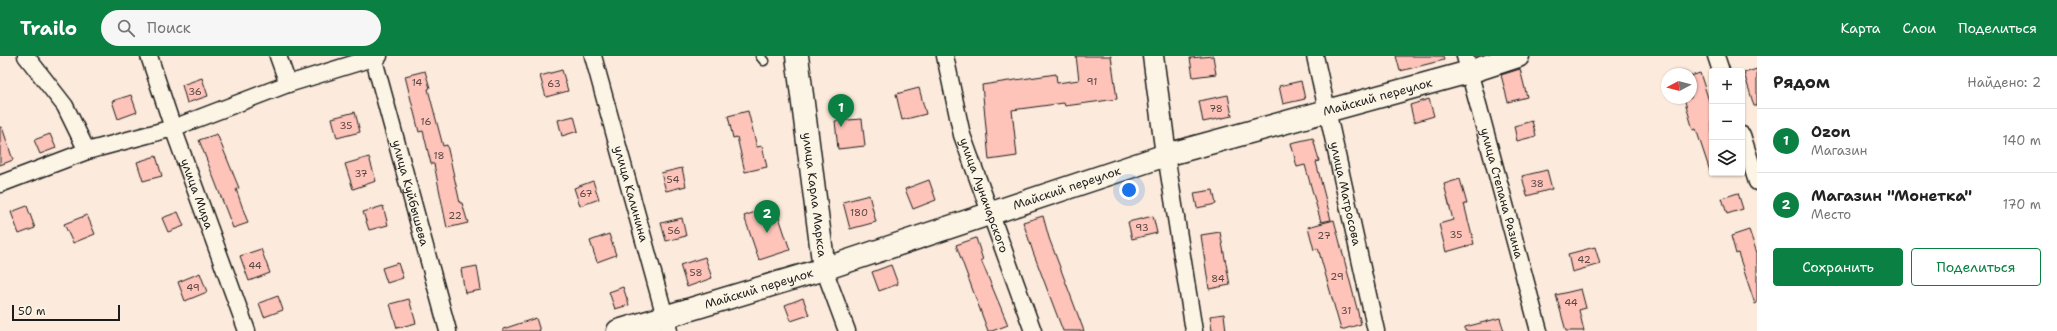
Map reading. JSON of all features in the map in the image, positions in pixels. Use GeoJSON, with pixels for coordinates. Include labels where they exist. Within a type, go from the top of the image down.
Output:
{"type":"FeatureCollection","features":[{"type":"Feature","properties":{"kind":"main road","name":"улица Карла Маркса"},"geometry":{"type":"LineString","coordinates":[[797,56],[824,269]]}},
{"type":"Feature","properties":{"kind":"main road","name":"Майский переулок"},"geometry":{"type":"LineString","coordinates":[[618,331],[667,324],[824,269],[1166,155],[1326,112],[1467,64],[1518,56]]}},
{"type":"Feature","properties":{"kind":"street"},"geometry":{"type":"LineString","coordinates":[[26,56],[65,106],[87,151]]}},
{"type":"Feature","properties":{"kind":"street","name":"улица Мира"},"geometry":{"type":"LineString","coordinates":[[149,56],[173,128],[247,331]]}},
{"type":"Feature","properties":{"kind":"street"},"geometry":{"type":"LineString","coordinates":[[278,56],[288,84]]}},
{"type":"Feature","properties":{"kind":"street"},"geometry":{"type":"LineString","coordinates":[[0,184],[87,151],[173,128],[288,84],[375,56]]}},
{"type":"Feature","properties":{"kind":"street","name":"улица Куйбышева"},"geometry":{"type":"LineString","coordinates":[[375,56],[448,331]]}},
{"type":"Feature","properties":{"kind":"street","name":"улица Калинина"},"geometry":{"type":"LineString","coordinates":[[593,56],[667,324]]}},
{"type":"Feature","properties":{"kind":"street","name":"улица Луначарского"},"geometry":{"type":"LineString","coordinates":[[945,56],[962,135],[1033,331]]}},
{"type":"Feature","properties":{"kind":"street"},"geometry":{"type":"LineString","coordinates":[[1153,56],[1166,155],[1194,331]]}},
{"type":"Feature","properties":{"kind":"street","name":"улица Матросова"},"geometry":{"type":"LineString","coordinates":[[1315,56],[1326,112],[1376,331]]}},
{"type":"Feature","properties":{"kind":"street"},"geometry":{"type":"LineString","coordinates":[[1716,56],[1720,68]]}},
{"type":"Feature","properties":{"kind":"street","name":"улица Степана Разина"},"geometry":{"type":"LineString","coordinates":[[1467,64],[1539,331]]}},
{"type":"Feature","properties":{"kind":"street"},"geometry":{"type":"LineString","coordinates":[[1744,140],[1757,182]]}},
{"type":"Feature","properties":{"kind":"street","name":"улица Карла Маркса"},"geometry":{"type":"LineString","coordinates":[[824,269],[847,331]]}},
{"type":"Feature","properties":{"kind":"building"},"geometry":{"type":"Polygon","coordinates":[[[1076,56],[1111,56],[1117,99],[1065,106],[1064,103],[1012,110],[1017,156],[989,160],[982,85],[1056,74],[1057,83],[1079,80],[1076,56]]]}},
{"type":"Feature","properties":{"kind":"building"},"geometry":{"type":"Polygon","coordinates":[[[1213,56],[1216,74],[1193,77],[1190,58],[1213,56]]]}},
{"type":"Feature","properties":{"kind":"building"},"geometry":{"type":"Polygon","coordinates":[[[1396,56],[1443,56],[1444,60],[1400,71],[1396,56]]]}},
{"type":"Feature","properties":{"kind":"building"},"geometry":{"type":"Polygon","coordinates":[[[1520,69],[1527,97],[1508,102],[1501,75],[1520,69]]]}},
{"type":"Feature","properties":{"kind":"building"},"geometry":{"type":"Polygon","coordinates":[[[1757,69],[1757,106],[1754,106],[1745,73],[1757,69]]]}},
{"type":"Feature","properties":{"kind":"building"},"geometry":{"type":"Polygon","coordinates":[[[562,70],[568,91],[546,97],[540,76],[562,70]]]}},
{"type":"Feature","properties":{"kind":"building"},"geometry":{"type":"Polygon","coordinates":[[[425,71],[430,88],[428,89],[443,146],[447,145],[460,203],[462,203],[468,223],[447,228],[434,164],[431,164],[423,131],[419,132],[405,76],[425,71]]]}},
{"type":"Feature","properties":{"kind":"building"},"geometry":{"type":"Polygon","coordinates":[[[1700,73],[1709,101],[1709,168],[1696,129],[1693,130],[1686,104],[1697,104],[1697,74],[1700,73]]]}},
{"type":"Feature","properties":{"kind":"building"},"geometry":{"type":"Polygon","coordinates":[[[202,78],[208,96],[187,103],[182,85],[202,78]]]}},
{"type":"Feature","properties":{"kind":"building"},"geometry":{"type":"Polygon","coordinates":[[[1301,81],[1305,99],[1283,104],[1279,86],[1301,81]]]}},
{"type":"Feature","properties":{"kind":"building"},"geometry":{"type":"Polygon","coordinates":[[[919,88],[926,114],[902,120],[896,94],[919,88]]]}},
{"type":"Feature","properties":{"kind":"building"},"geometry":{"type":"Polygon","coordinates":[[[131,95],[137,112],[118,119],[112,101],[131,95]]]}},
{"type":"Feature","properties":{"kind":"building"},"geometry":{"type":"Polygon","coordinates":[[[1228,95],[1232,116],[1203,122],[1199,101],[1228,95]]]}},
{"type":"Feature","properties":{"kind":"building"},"geometry":{"type":"Polygon","coordinates":[[[1429,99],[1434,116],[1414,122],[1410,105],[1429,99]]]}},
{"type":"Feature","properties":{"kind":"building"},"geometry":{"type":"Polygon","coordinates":[[[748,111],[757,147],[762,146],[767,167],[745,172],[737,137],[733,138],[728,116],[748,111]]]}},
{"type":"Feature","properties":{"kind":"building"},"geometry":{"type":"Polygon","coordinates":[[[355,112],[360,132],[337,138],[332,118],[355,112]]]}},
{"type":"Feature","properties":{"kind":"building"},"geometry":{"type":"Polygon","coordinates":[[[574,116],[578,131],[562,136],[558,120],[574,116]]]}},
{"type":"Feature","properties":{"kind":"building"},"geometry":{"type":"Polygon","coordinates":[[[862,119],[865,146],[838,149],[835,121],[862,119]]]}},
{"type":"Feature","properties":{"kind":"building"},"geometry":{"type":"Polygon","coordinates":[[[1532,121],[1536,136],[1517,141],[1514,126],[1532,121]]]}},
{"type":"Feature","properties":{"kind":"building"},"geometry":{"type":"Polygon","coordinates":[[[0,127],[2,127],[13,160],[0,165],[0,127]]]}},
{"type":"Feature","properties":{"kind":"building"},"geometry":{"type":"Polygon","coordinates":[[[50,134],[56,148],[40,154],[34,140],[50,134]]]}},
{"type":"Feature","properties":{"kind":"building"},"geometry":{"type":"Polygon","coordinates":[[[217,134],[239,188],[236,189],[248,223],[233,228],[199,140],[217,134]]]}},
{"type":"Feature","properties":{"kind":"building"},"geometry":{"type":"Polygon","coordinates":[[[1313,138],[1319,161],[1316,162],[1331,220],[1321,222],[1305,165],[1297,167],[1291,143],[1313,138]]]}},
{"type":"Feature","properties":{"kind":"building"},"geometry":{"type":"Polygon","coordinates":[[[156,156],[162,176],[143,181],[137,162],[156,156]]]}},
{"type":"Feature","properties":{"kind":"building"},"geometry":{"type":"Polygon","coordinates":[[[369,157],[376,181],[353,189],[345,164],[369,157]]]}},
{"type":"Feature","properties":{"kind":"building"},"geometry":{"type":"Polygon","coordinates":[[[682,168],[686,186],[666,191],[661,173],[682,168]]]}},
{"type":"Feature","properties":{"kind":"building"},"geometry":{"type":"Polygon","coordinates":[[[1547,170],[1552,189],[1527,196],[1522,176],[1547,170]]]}},
{"type":"Feature","properties":{"kind":"building"},"geometry":{"type":"Polygon","coordinates":[[[1460,179],[1467,204],[1464,204],[1474,244],[1446,252],[1439,224],[1453,220],[1444,184],[1460,179]]]}},
{"type":"Feature","properties":{"kind":"building"},"geometry":{"type":"Polygon","coordinates":[[[929,180],[936,200],[913,209],[905,189],[929,180]]]}},
{"type":"Feature","properties":{"kind":"building"},"geometry":{"type":"Polygon","coordinates":[[[593,181],[599,199],[580,206],[574,188],[593,181]]]}},
{"type":"Feature","properties":{"kind":"building"},"geometry":{"type":"Polygon","coordinates":[[[1213,190],[1216,204],[1197,208],[1194,193],[1213,190]]]}},
{"type":"Feature","properties":{"kind":"building"},"geometry":{"type":"Polygon","coordinates":[[[1738,193],[1743,209],[1727,214],[1722,198],[1738,193]]]}},
{"type":"Feature","properties":{"kind":"building"},"geometry":{"type":"Polygon","coordinates":[[[869,195],[876,222],[850,229],[843,202],[869,195]]]}},
{"type":"Feature","properties":{"kind":"building"},"geometry":{"type":"Polygon","coordinates":[[[775,205],[790,250],[759,260],[744,216],[775,205]]]}},
{"type":"Feature","properties":{"kind":"building"},"geometry":{"type":"Polygon","coordinates":[[[27,206],[35,228],[19,234],[11,212],[27,206]]]}},
{"type":"Feature","properties":{"kind":"building"},"geometry":{"type":"Polygon","coordinates":[[[383,206],[388,225],[369,230],[363,212],[383,206]]]}},
{"type":"Feature","properties":{"kind":"building"},"geometry":{"type":"Polygon","coordinates":[[[178,212],[184,226],[168,232],[162,218],[178,212]]]}},
{"type":"Feature","properties":{"kind":"building"},"geometry":{"type":"Polygon","coordinates":[[[87,215],[95,234],[73,243],[64,224],[87,215]]]}},
{"type":"Feature","properties":{"kind":"building"},"geometry":{"type":"Polygon","coordinates":[[[1043,216],[1049,238],[1084,331],[1063,331],[1033,252],[1023,222],[1043,216]]]}},
{"type":"Feature","properties":{"kind":"building"},"geometry":{"type":"Polygon","coordinates":[[[1153,216],[1157,233],[1132,239],[1128,222],[1153,216]]]}},
{"type":"Feature","properties":{"kind":"building"},"geometry":{"type":"Polygon","coordinates":[[[682,218],[686,236],[666,241],[661,223],[682,218]]]}},
{"type":"Feature","properties":{"kind":"building"},"geometry":{"type":"Polygon","coordinates":[[[1334,220],[1361,324],[1341,330],[1318,248],[1314,250],[1308,227],[1334,220]]]}},
{"type":"Feature","properties":{"kind":"building"},"geometry":{"type":"Polygon","coordinates":[[[1749,230],[1757,253],[1757,303],[1755,304],[1738,253],[1736,254],[1731,236],[1749,230]]]}},
{"type":"Feature","properties":{"kind":"building"},"geometry":{"type":"Polygon","coordinates":[[[1220,232],[1230,285],[1209,289],[1201,235],[1220,232]]]}},
{"type":"Feature","properties":{"kind":"building"},"geometry":{"type":"Polygon","coordinates":[[[609,234],[616,255],[597,262],[590,241],[609,234]]]}},
{"type":"Feature","properties":{"kind":"building"},"geometry":{"type":"Polygon","coordinates":[[[976,238],[983,260],[981,260],[1008,325],[992,331],[988,331],[956,245],[976,238]]]}},
{"type":"Feature","properties":{"kind":"building"},"geometry":{"type":"Polygon","coordinates":[[[1595,247],[1600,264],[1572,272],[1568,254],[1595,247]]]}},
{"type":"Feature","properties":{"kind":"building"},"geometry":{"type":"Polygon","coordinates":[[[261,249],[270,273],[249,281],[240,256],[261,249]]]}},
{"type":"Feature","properties":{"kind":"building"},"geometry":{"type":"Polygon","coordinates":[[[705,257],[712,278],[687,287],[680,265],[705,257]]]}},
{"type":"Feature","properties":{"kind":"building"},"geometry":{"type":"Polygon","coordinates":[[[398,263],[403,278],[387,283],[382,268],[398,263]]]}},
{"type":"Feature","properties":{"kind":"building"},"geometry":{"type":"Polygon","coordinates":[[[891,265],[898,284],[879,291],[872,272],[891,265]]]}},
{"type":"Feature","properties":{"kind":"building"},"geometry":{"type":"Polygon","coordinates":[[[477,266],[481,290],[465,293],[461,269],[477,266]]]}},
{"type":"Feature","properties":{"kind":"building"},"geometry":{"type":"Polygon","coordinates":[[[200,273],[207,292],[185,301],[178,282],[200,273]]]}},
{"type":"Feature","properties":{"kind":"building"},"geometry":{"type":"Polygon","coordinates":[[[623,287],[629,305],[615,309],[609,292],[623,287]]]}},
{"type":"Feature","properties":{"kind":"building"},"geometry":{"type":"Polygon","coordinates":[[[1581,289],[1586,308],[1579,310],[1584,331],[1566,331],[1556,295],[1581,289]]]}},
{"type":"Feature","properties":{"kind":"building"},"geometry":{"type":"Polygon","coordinates":[[[278,296],[283,310],[264,317],[259,303],[278,296]]]}},
{"type":"Feature","properties":{"kind":"building"},"geometry":{"type":"Polygon","coordinates":[[[803,298],[809,315],[791,321],[785,305],[803,298]]]}},
{"type":"Feature","properties":{"kind":"building"},"geometry":{"type":"Polygon","coordinates":[[[409,299],[416,323],[397,328],[390,304],[409,299]]]}},
{"type":"Feature","properties":{"kind":"building"},"geometry":{"type":"Polygon","coordinates":[[[1224,314],[1226,331],[1212,331],[1210,316],[1224,314]]]}},
{"type":"Feature","properties":{"kind":"building"},"geometry":{"type":"Polygon","coordinates":[[[536,318],[540,331],[503,331],[503,329],[536,318]]]}},
{"type":"Feature","properties":{"kind":"building"},"geometry":{"type":"Polygon","coordinates":[[[1500,318],[1504,331],[1465,331],[1465,327],[1500,318]]]}},
{"type":"Feature","properties":{"kind":"place","name":"Ozon"},"geometry":{"type":"Point","coordinates":[841,127]}},
{"type":"Feature","properties":{"kind":"place","name":"Магазин \"Монетка\""},"geometry":{"type":"Point","coordinates":[767,233]}}]}
